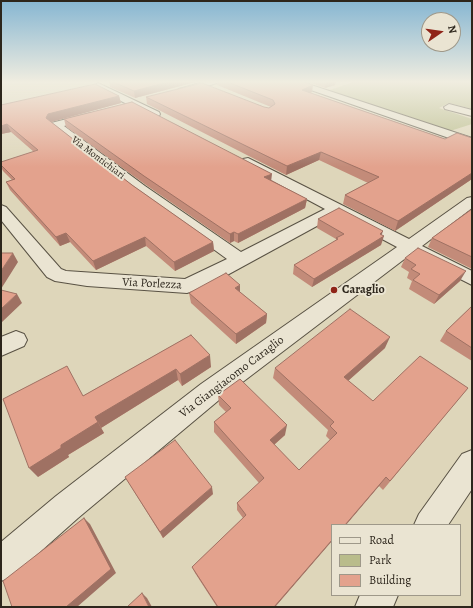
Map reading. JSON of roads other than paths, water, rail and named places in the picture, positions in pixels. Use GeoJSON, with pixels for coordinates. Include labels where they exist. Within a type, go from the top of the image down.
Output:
{"type":"FeatureCollection","features":[{"type":"Feature","properties":{"kind":"street","name":"Via Montichiari"},"geometry":{"type":"LineString","coordinates":[[115,109],[55,125],[140,190],[240,260]]}},
{"type":"Feature","properties":{"kind":"street"},"geometry":{"type":"LineString","coordinates":[[146,109],[165,119]]}},
{"type":"Feature","properties":{"kind":"street"},"geometry":{"type":"LineString","coordinates":[[372,109],[472,142]]}},
{"type":"Feature","properties":{"kind":"street"},"geometry":{"type":"LineString","coordinates":[[458,109],[472,113]]}},
{"type":"Feature","properties":{"kind":"street"},"geometry":{"type":"LineString","coordinates":[[234,155],[338,208],[472,280]]}},
{"type":"Feature","properties":{"kind":"street","name":"Via Giangiacomo Caraglio"},"geometry":{"type":"LineString","coordinates":[[1,564],[67,507],[210,392],[472,201]]}},
{"type":"Feature","properties":{"kind":"street","name":"Via Porlezza"},"geometry":{"type":"LineString","coordinates":[[1,210],[54,273],[62,277],[187,286],[200,281],[338,208]]}},
{"type":"Feature","properties":{"kind":"street"},"geometry":{"type":"LineString","coordinates":[[431,524],[472,464]]}},
{"type":"Feature","properties":{"kind":"street"},"geometry":{"type":"LineString","coordinates":[[373,607],[381,596]]}},
{"type":"Feature","properties":{"kind":"place","name":"Caraglio"},"geometry":{"type":"Point","coordinates":[334,290]}}]}
